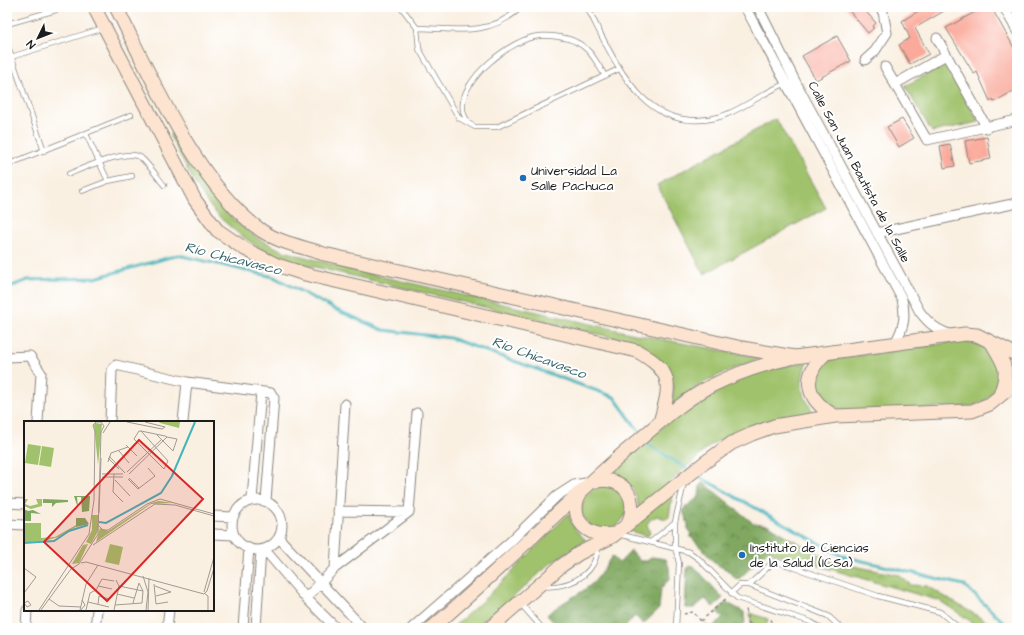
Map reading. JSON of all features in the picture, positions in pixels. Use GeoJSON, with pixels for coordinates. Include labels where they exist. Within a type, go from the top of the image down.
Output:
{"type":"FeatureCollection","features":[{"type":"Feature","properties":{"kind":"main road"},"geometry":{"type":"LineString","coordinates":[[94,7],[154,125],[195,200],[217,230],[245,249],[277,265],[306,274],[637,351],[655,362],[665,376],[668,394],[655,426]]}},
{"type":"Feature","properties":{"kind":"main road"},"geometry":{"type":"LineString","coordinates":[[116,7],[173,117],[209,177],[244,217],[263,232],[282,241],[324,254],[742,348],[795,356]]}},
{"type":"Feature","properties":{"kind":"main road"},"geometry":{"type":"LineString","coordinates":[[154,125],[173,117]]}},
{"type":"Feature","properties":{"kind":"main road"},"geometry":{"type":"LineString","coordinates":[[432,628],[494,574],[586,486],[655,426],[695,395],[712,385],[769,362],[795,356],[953,335],[977,335],[1017,355]]}},
{"type":"Feature","properties":{"kind":"main road"},"geometry":{"type":"LineString","coordinates":[[991,342],[1004,363],[1006,373],[999,396]]}},
{"type":"Feature","properties":{"kind":"main road"},"geometry":{"type":"LineString","coordinates":[[826,352],[812,369],[810,385],[815,402],[822,409],[835,416]]}},
{"type":"Feature","properties":{"kind":"main road"},"geometry":{"type":"LineString","coordinates":[[490,628],[537,586],[578,554],[616,533],[704,463],[732,443],[774,426],[835,416],[972,411],[982,408],[1017,382]]}},
{"type":"Feature","properties":{"kind":"main road"},"geometry":{"type":"LineString","coordinates":[[616,533],[599,535],[586,529],[582,524],[576,508],[576,501],[586,486],[610,480],[622,486],[630,497],[631,502],[631,516],[628,524]]}},
{"type":"Feature","properties":{"kind":"main road"},"geometry":{"type":"LineString","coordinates":[[442,628],[480,594],[494,574]]}},
{"type":"Feature","properties":{"kind":"main road"},"geometry":{"type":"LineString","coordinates":[[483,628],[505,614]]}},
{"type":"Feature","properties":{"kind":"street","name":"Calle San Juan Bautista de la Salle"},"geometry":{"type":"LineString","coordinates":[[745,7],[785,84],[902,299],[906,313],[905,322],[895,343]]}},
{"type":"Feature","properties":{"kind":"street","name":"Calle San Juan Bautista de la Salle"},"geometry":{"type":"LineString","coordinates":[[758,7],[795,81],[920,312],[928,323],[938,330],[953,335]]}},
{"type":"Feature","properties":{"kind":"street"},"geometry":{"type":"LineString","coordinates":[[865,60],[875,52],[887,33],[881,9],[892,7]]}},
{"type":"Feature","properties":{"kind":"street"},"geometry":{"type":"LineString","coordinates":[[1004,7],[1013,16],[1017,31]]}},
{"type":"Feature","properties":{"kind":"street"},"geometry":{"type":"LineString","coordinates":[[937,38],[987,128]]}},
{"type":"Feature","properties":{"kind":"street"},"geometry":{"type":"LineString","coordinates":[[895,84],[946,55]]}},
{"type":"Feature","properties":{"kind":"street"},"geometry":{"type":"LineString","coordinates":[[884,67],[927,140],[987,128],[1017,120]]}},
{"type":"Feature","properties":{"kind":"street"},"geometry":{"type":"LineString","coordinates":[[877,233],[1017,203]]}},
{"type":"Feature","properties":{"kind":"street"},"geometry":{"type":"LineString","coordinates":[[7,357],[30,356],[41,373],[38,421]]}},
{"type":"Feature","properties":{"kind":"street"},"geometry":{"type":"LineString","coordinates":[[110,421],[112,370],[116,365],[187,382],[271,393],[274,398],[266,501]]}},
{"type":"Feature","properties":{"kind":"street"},"geometry":{"type":"LineString","coordinates":[[183,421],[187,382]]}},
{"type":"Feature","properties":{"kind":"street"},"geometry":{"type":"LineString","coordinates":[[252,499],[261,392]]}},
{"type":"Feature","properties":{"kind":"street"},"geometry":{"type":"LineString","coordinates":[[335,568],[345,404]]}},
{"type":"Feature","properties":{"kind":"street"},"geometry":{"type":"LineString","coordinates":[[306,598],[335,568],[409,512],[417,413]]}},
{"type":"Feature","properties":{"kind":"street"},"geometry":{"type":"LineString","coordinates":[[412,628],[485,564],[557,496],[574,485],[586,486]]}},
{"type":"Feature","properties":{"kind":"street"},"geometry":{"type":"LineString","coordinates":[[252,499],[266,501],[275,507],[280,516],[282,527],[279,538],[272,546],[263,549],[249,548],[238,542],[234,535],[232,517],[239,507],[252,499]]}},
{"type":"Feature","properties":{"kind":"street"},"geometry":{"type":"LineString","coordinates":[[7,503],[24,504]]}},
{"type":"Feature","properties":{"kind":"street"},"geometry":{"type":"LineString","coordinates":[[338,511],[409,512]]}},
{"type":"Feature","properties":{"kind":"street"},"geometry":{"type":"LineString","coordinates":[[214,516],[232,517]]}},
{"type":"Feature","properties":{"kind":"street"},"geometry":{"type":"LineString","coordinates":[[7,524],[24,525]]}},
{"type":"Feature","properties":{"kind":"street"},"geometry":{"type":"LineString","coordinates":[[214,534],[234,535]]}},
{"type":"Feature","properties":{"kind":"street"},"geometry":{"type":"LineString","coordinates":[[279,538],[363,628]]}},
{"type":"Feature","properties":{"kind":"street"},"geometry":{"type":"LineString","coordinates":[[243,628],[249,548]]}},
{"type":"Feature","properties":{"kind":"street"},"geometry":{"type":"LineString","coordinates":[[263,549],[306,598],[336,628]]}},
{"type":"Feature","properties":{"kind":"street"},"geometry":{"type":"LineString","coordinates":[[256,628],[263,549]]}},
{"type":"Feature","properties":{"kind":"street"},"geometry":{"type":"LineString","coordinates":[[485,564],[494,574]]}},
{"type":"Feature","properties":{"kind":"street"},"geometry":{"type":"LineString","coordinates":[[26,628],[27,611]]}},
{"type":"Feature","properties":{"kind":"street"},"geometry":{"type":"LineString","coordinates":[[95,628],[97,611]]}},
{"type":"Feature","properties":{"kind":"street"},"geometry":{"type":"LineString","coordinates":[[167,628],[169,611]]}},
{"type":"Feature","properties":{"kind":"lane"},"geometry":{"type":"LineString","coordinates":[[402,7],[417,28],[419,49],[459,118],[475,127],[497,127],[619,69]]}},
{"type":"Feature","properties":{"kind":"lane"},"geometry":{"type":"LineString","coordinates":[[417,28],[452,31],[474,30],[494,25],[511,17],[521,7]]}},
{"type":"Feature","properties":{"kind":"lane"},"geometry":{"type":"LineString","coordinates":[[587,7],[619,69],[634,90],[652,107],[674,118],[695,121],[720,117],[785,84],[795,81]]}},
{"type":"Feature","properties":{"kind":"lane"},"geometry":{"type":"LineString","coordinates":[[7,24],[56,10]]}},
{"type":"Feature","properties":{"kind":"lane"},"geometry":{"type":"LineString","coordinates":[[12,57],[104,28]]}},
{"type":"Feature","properties":{"kind":"lane"},"geometry":{"type":"LineString","coordinates":[[467,122],[462,109],[465,95],[474,79],[490,60],[516,44],[539,36],[576,42],[592,54],[605,76]]}},
{"type":"Feature","properties":{"kind":"lane"},"geometry":{"type":"LineString","coordinates":[[7,44],[44,151]]}},
{"type":"Feature","properties":{"kind":"lane"},"geometry":{"type":"LineString","coordinates":[[7,165],[131,115]]}},
{"type":"Feature","properties":{"kind":"lane"},"geometry":{"type":"LineString","coordinates":[[86,134],[108,181]]}},
{"type":"Feature","properties":{"kind":"lane"},"geometry":{"type":"LineString","coordinates":[[68,174],[99,163],[129,155],[140,157],[164,185]]}},
{"type":"Feature","properties":{"kind":"lane"},"geometry":{"type":"LineString","coordinates":[[82,191],[108,181],[132,176]]}},
{"type":"Feature","properties":{"kind":"lane"},"geometry":{"type":"LineString","coordinates":[[676,628],[679,563],[676,547],[675,522],[689,475]]}},
{"type":"Feature","properties":{"kind":"lane"},"geometry":{"type":"LineString","coordinates":[[651,542],[675,522]]}},
{"type":"Feature","properties":{"kind":"lane"},"geometry":{"type":"LineString","coordinates":[[616,533],[676,547],[689,552],[699,558],[731,593],[746,602],[810,622],[820,628]]}},
{"type":"Feature","properties":{"kind":"lane"},"geometry":{"type":"LineString","coordinates":[[537,586],[563,586],[574,581],[593,564],[600,543]]}},
{"type":"Feature","properties":{"kind":"lane"},"geometry":{"type":"LineString","coordinates":[[749,585],[771,564],[778,562],[878,596],[940,612],[959,628]]}},
{"type":"Feature","properties":{"kind":"lane"},"geometry":{"type":"LineString","coordinates":[[731,593],[740,585],[749,585],[828,616],[841,628]]}},
{"type":"Feature","properties":{"kind":"lane"},"geometry":{"type":"LineString","coordinates":[[519,602],[542,628]]}},
{"type":"Feature","properties":{"kind":"path"},"geometry":{"type":"LineString","coordinates":[[701,621],[726,598]]}},
{"type":"Feature","properties":{"kind":"path"},"geometry":{"type":"LineString","coordinates":[[746,609],[749,624]]}},
{"type":"Feature","properties":{"kind":"path"},"geometry":{"type":"LineString","coordinates":[[683,614],[693,612],[707,628]]}},
{"type":"Feature","properties":{"kind":"path"},"geometry":{"type":"LineString","coordinates":[[769,628],[772,618]]}},
{"type":"Feature","properties":{"kind":"path"},"geometry":{"type":"LineString","coordinates":[[744,628],[749,624]]}},
{"type":"Feature","properties":{"kind":"path"},"geometry":{"type":"LineString","coordinates":[[749,624],[761,628]]}},
{"type":"Feature","properties":{"kind":"path"},"geometry":{"type":"LineString","coordinates":[[770,625],[780,628]]}},
{"type":"Feature","properties":{"kind":"green space"},"geometry":{"type":"Polygon","coordinates":[[[946,64],[979,122],[932,132],[905,86],[946,64]]]}},
{"type":"Feature","properties":{"kind":"green space"},"geometry":{"type":"Polygon","coordinates":[[[776,119],[826,208],[704,274],[657,185],[776,119]]]}},
{"type":"Feature","properties":{"kind":"green space"},"geometry":{"type":"Polygon","coordinates":[[[174,130],[214,197],[234,220],[259,239],[283,251],[353,270],[639,335],[762,358],[715,377],[682,397],[672,405],[673,391],[671,379],[667,369],[661,361],[643,349],[619,339],[281,259],[260,248],[230,227],[213,210],[196,185],[170,136],[174,130]]]}},
{"type":"Feature","properties":{"kind":"green space"},"geometry":{"type":"Polygon","coordinates":[[[961,341],[978,345],[993,353],[1001,370],[1000,378],[995,390],[990,396],[978,404],[962,407],[846,412],[825,401],[818,391],[817,384],[820,367],[828,360],[961,341]]]}},
{"type":"Feature","properties":{"kind":"green space"},"geometry":{"type":"Polygon","coordinates":[[[807,362],[804,369],[802,383],[804,394],[814,413],[773,419],[746,428],[721,439],[710,446],[639,510],[635,495],[630,486],[607,474],[671,420],[722,386],[741,378],[774,368],[807,362]]]}},
{"type":"Feature","properties":{"kind":"green space"},"geometry":{"type":"Polygon","coordinates":[[[703,482],[753,523],[769,525],[784,535],[739,579],[736,579],[726,569],[717,565],[690,536],[692,534],[688,529],[684,508],[699,497],[700,485],[703,482]]]}},
{"type":"Feature","properties":{"kind":"green space"},"geometry":{"type":"Polygon","coordinates":[[[609,485],[617,490],[626,501],[627,506],[624,518],[612,530],[589,526],[581,512],[584,497],[595,487],[609,485]]]}},
{"type":"Feature","properties":{"kind":"green space"},"geometry":{"type":"Polygon","coordinates":[[[673,490],[669,517],[666,519],[657,516],[651,519],[647,524],[650,534],[647,536],[626,530],[673,490]]]}},
{"type":"Feature","properties":{"kind":"green space"},"geometry":{"type":"Polygon","coordinates":[[[569,513],[575,528],[586,540],[551,563],[501,608],[472,628],[452,628],[489,595],[569,513]]]}},
{"type":"Feature","properties":{"kind":"green space"},"geometry":{"type":"Polygon","coordinates":[[[784,535],[833,562],[899,575],[911,585],[927,586],[991,624],[994,628],[976,628],[969,620],[940,601],[771,552],[769,550],[784,535]]]}},
{"type":"Feature","properties":{"kind":"green space"},"geometry":{"type":"Polygon","coordinates":[[[631,551],[640,561],[647,561],[652,557],[666,559],[669,567],[670,579],[661,588],[659,609],[643,624],[635,616],[624,628],[559,628],[547,615],[594,582],[612,556],[619,563],[631,551]]]}},
{"type":"Feature","properties":{"kind":"green space"},"geometry":{"type":"Polygon","coordinates":[[[689,566],[694,566],[723,598],[713,607],[705,599],[694,608],[685,608],[687,569],[689,566]]]}},
{"type":"Feature","properties":{"kind":"green space"},"geometry":{"type":"Polygon","coordinates":[[[726,602],[744,612],[745,623],[740,628],[712,627],[723,618],[717,611],[726,602]]]}},
{"type":"Feature","properties":{"kind":"green space"},"geometry":{"type":"Polygon","coordinates":[[[750,613],[768,619],[765,628],[751,624],[750,613]]]}},
{"type":"Feature","properties":{"kind":"building"},"geometry":{"type":"Polygon","coordinates":[[[846,7],[862,7],[876,23],[872,27],[874,28],[868,33],[846,7]]]}},
{"type":"Feature","properties":{"kind":"building"},"geometry":{"type":"Polygon","coordinates":[[[925,7],[951,7],[915,28],[929,54],[910,64],[899,45],[910,38],[902,21],[925,7]]]}},
{"type":"Feature","properties":{"kind":"building"},"geometry":{"type":"Polygon","coordinates":[[[984,7],[991,7],[1017,53],[1017,89],[994,102],[993,99],[990,101],[977,72],[974,74],[946,28],[984,7]]]}},
{"type":"Feature","properties":{"kind":"building"},"geometry":{"type":"Polygon","coordinates":[[[837,36],[851,61],[816,80],[802,56],[837,36]]]}},
{"type":"Feature","properties":{"kind":"building"},"geometry":{"type":"Polygon","coordinates":[[[902,119],[914,138],[899,147],[887,127],[902,119]]]}},
{"type":"Feature","properties":{"kind":"building"},"geometry":{"type":"Polygon","coordinates":[[[987,137],[991,159],[969,163],[965,141],[987,137]]]}},
{"type":"Feature","properties":{"kind":"building"},"geometry":{"type":"Polygon","coordinates":[[[950,144],[955,166],[944,168],[940,146],[950,144]]]}},
{"type":"Feature","properties":{"kind":"waterway","name":"Río Chicavasco"},"geometry":{"type":"LineString","coordinates":[[7,288],[28,280],[95,278],[178,255],[274,277],[334,309],[383,330],[450,338],[614,397],[641,434]]}},
{"type":"Feature","properties":{"kind":"waterway","name":"Río Chicavasco"},"geometry":{"type":"LineString","coordinates":[[645,440],[651,446],[690,471]]}},
{"type":"Feature","properties":{"kind":"waterway","name":"Río Chicavasco"},"geometry":{"type":"LineString","coordinates":[[696,475],[842,556],[964,585],[1010,628]]}},
{"type":"Feature","properties":{"kind":"place","name":"Universidad La Salle Pachuca"},"geometry":{"type":"Point","coordinates":[523,178]}},
{"type":"Feature","properties":{"kind":"place","name":"Instituto de Ciencias de la Salud (ICSa)"},"geometry":{"type":"Point","coordinates":[742,555]}}]}
